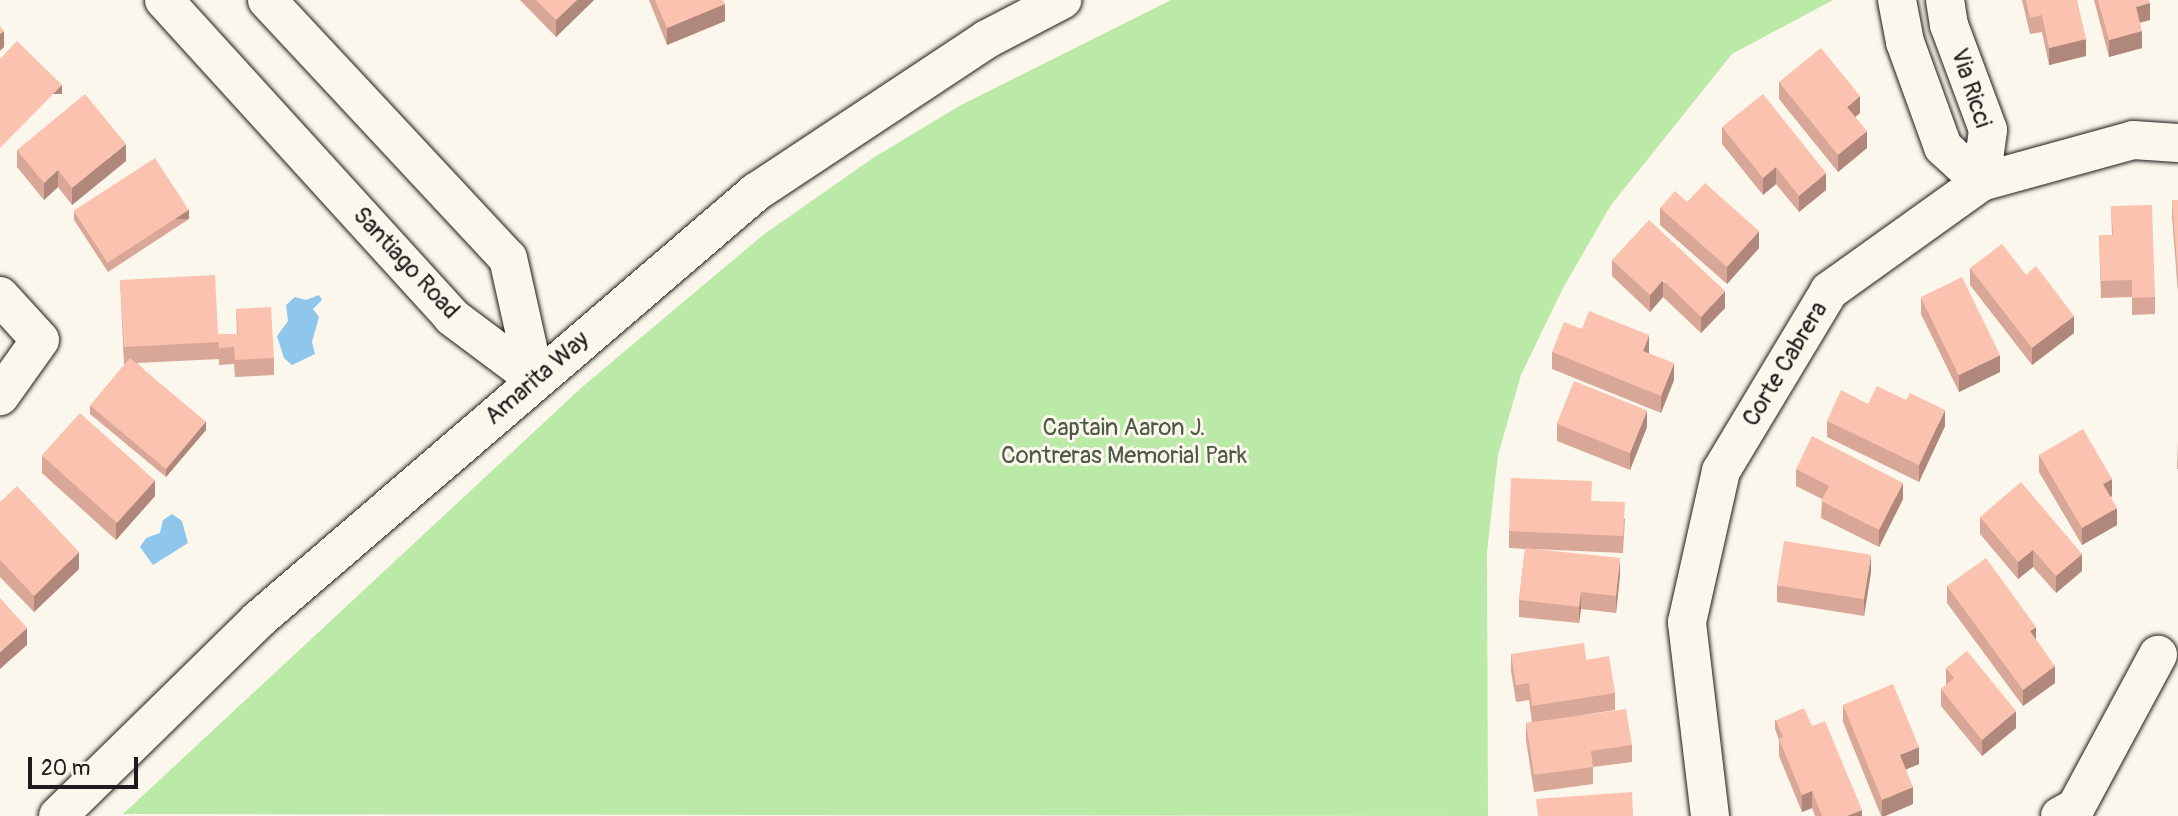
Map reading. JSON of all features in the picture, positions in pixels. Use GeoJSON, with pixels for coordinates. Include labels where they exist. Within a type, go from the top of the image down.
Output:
{"type":"FeatureCollection","features":[{"type":"Feature","properties":{"kind":"street","name":"Santiago Road"},"geometry":{"type":"LineString","coordinates":[[164,0],[452,317],[535,379]]}},
{"type":"Feature","properties":{"kind":"street"},"geometry":{"type":"LineString","coordinates":[[267,0],[508,258],[535,379]]}},
{"type":"Feature","properties":{"kind":"street","name":"Amarita Way"},"geometry":{"type":"LineString","coordinates":[[58,816],[258,620],[535,379],[756,192],[987,39],[1062,0]]}},
{"type":"Feature","properties":{"kind":"street","name":"Via Ricci"},"geometry":{"type":"LineString","coordinates":[[1897,0],[1905,42],[1943,147],[1981,182]]}},
{"type":"Feature","properties":{"kind":"street","name":"Via Ricci"},"geometry":{"type":"LineString","coordinates":[[1945,0],[1949,25],[1988,130],[1981,182]]}},
{"type":"Feature","properties":{"kind":"street","name":"Corte Cabrera"},"geometry":{"type":"LineString","coordinates":[[1710,816],[1687,622],[1721,471],[1829,290],[1981,182],[2133,140],[2178,143]]}},
{"type":"Feature","properties":{"kind":"street"},"geometry":{"type":"LineString","coordinates":[[0,296],[40,340],[0,396]]}},
{"type":"Feature","properties":{"kind":"street"},"geometry":{"type":"LineString","coordinates":[[2060,816],[2076,807],[2158,655]]}},
{"type":"Feature","properties":{"kind":"green space","name":"Captain Aaron J. Contreras Memorial Park"},"geometry":{"type":"Polygon","coordinates":[[[1171,0],[1833,0],[1732,54],[1611,205],[1563,288],[1521,375],[1498,455],[1487,552],[1488,816],[123,814],[581,388],[763,235],[873,158],[961,105],[1171,0]]]}},
{"type":"Feature","properties":{"kind":"water"},"geometry":{"type":"Polygon","coordinates":[[[319,295],[322,300],[313,309],[319,317],[312,342],[315,354],[292,365],[284,358],[277,336],[288,321],[286,305],[295,297],[306,300],[319,295]]]}},
{"type":"Feature","properties":{"kind":"water"},"geometry":{"type":"Polygon","coordinates":[[[172,514],[182,521],[188,543],[153,565],[140,547],[146,538],[160,533],[163,520],[172,514]]]}},
{"type":"Feature","properties":{"kind":"building"},"geometry":{"type":"Polygon","coordinates":[[[536,0],[577,0],[556,20],[536,0]]]}},
{"type":"Feature","properties":{"kind":"building"},"geometry":{"type":"Polygon","coordinates":[[[655,0],[723,0],[725,4],[667,28],[655,0]]]}},
{"type":"Feature","properties":{"kind":"building"},"geometry":{"type":"Polygon","coordinates":[[[2026,0],[2077,0],[2086,39],[2049,48],[2042,15],[2030,18],[2026,0]]]}},
{"type":"Feature","properties":{"kind":"building"},"geometry":{"type":"Polygon","coordinates":[[[2098,0],[2149,0],[2150,3],[2136,7],[2142,31],[2109,40],[2098,0]]]}},
{"type":"Feature","properties":{"kind":"building"},"geometry":{"type":"Polygon","coordinates":[[[17,41],[62,85],[0,148],[0,59],[17,41]]]}},
{"type":"Feature","properties":{"kind":"building"},"geometry":{"type":"Polygon","coordinates":[[[1821,48],[1860,96],[1847,107],[1867,131],[1838,155],[1779,82],[1821,48]]]}},
{"type":"Feature","properties":{"kind":"building"},"geometry":{"type":"Polygon","coordinates":[[[85,94],[126,144],[72,188],[58,170],[44,183],[17,150],[85,94]]]}},
{"type":"Feature","properties":{"kind":"building"},"geometry":{"type":"Polygon","coordinates":[[[1763,94],[1826,173],[1799,196],[1776,167],[1763,178],[1722,127],[1763,94]]]}},
{"type":"Feature","properties":{"kind":"building"},"geometry":{"type":"Polygon","coordinates":[[[155,158],[189,210],[107,263],[74,211],[155,158]]]}},
{"type":"Feature","properties":{"kind":"building"},"geometry":{"type":"Polygon","coordinates":[[[1705,183],[1759,231],[1727,267],[1660,208],[1675,191],[1687,202],[1705,183]]]}},
{"type":"Feature","properties":{"kind":"building"},"geometry":{"type":"Polygon","coordinates":[[[2172,200],[2178,200],[2178,276],[2172,200]]]}},
{"type":"Feature","properties":{"kind":"building"},"geometry":{"type":"Polygon","coordinates":[[[2152,205],[2155,297],[2132,298],[2132,280],[2101,281],[2099,235],[2113,235],[2111,206],[2152,205]]]}},
{"type":"Feature","properties":{"kind":"building"},"geometry":{"type":"Polygon","coordinates":[[[1649,220],[1725,291],[1701,317],[1663,280],[1650,295],[1612,260],[1649,220]]]}},
{"type":"Feature","properties":{"kind":"building"},"geometry":{"type":"Polygon","coordinates":[[[2002,244],[2026,275],[2036,266],[2074,316],[2032,348],[1970,268],[2002,244]]]}},
{"type":"Feature","properties":{"kind":"building"},"geometry":{"type":"Polygon","coordinates":[[[215,275],[218,334],[238,334],[236,309],[271,307],[274,358],[235,360],[234,347],[219,348],[219,342],[124,347],[120,280],[215,275]]]}},
{"type":"Feature","properties":{"kind":"building"},"geometry":{"type":"Polygon","coordinates":[[[1962,277],[2000,355],[1959,375],[1921,297],[1962,277]]]}},
{"type":"Feature","properties":{"kind":"building"},"geometry":{"type":"Polygon","coordinates":[[[1589,311],[1649,335],[1643,351],[1674,363],[1661,396],[1552,352],[1564,322],[1582,329],[1589,311]]]}},
{"type":"Feature","properties":{"kind":"building"},"geometry":{"type":"Polygon","coordinates":[[[130,358],[206,422],[166,469],[90,405],[130,358]]]}},
{"type":"Feature","properties":{"kind":"building"},"geometry":{"type":"Polygon","coordinates":[[[1574,381],[1647,411],[1630,453],[1557,424],[1574,381]]]}},
{"type":"Feature","properties":{"kind":"building"},"geometry":{"type":"Polygon","coordinates":[[[1877,386],[1906,400],[1910,393],[1945,410],[1919,465],[1827,421],[1841,390],[1868,404],[1877,386]]]}},
{"type":"Feature","properties":{"kind":"building"},"geometry":{"type":"Polygon","coordinates":[[[80,413],[155,481],[117,523],[42,455],[80,413]]]}},
{"type":"Feature","properties":{"kind":"building"},"geometry":{"type":"Polygon","coordinates":[[[2083,429],[2112,479],[2103,484],[2117,508],[2082,528],[2039,455],[2083,429]]]}},
{"type":"Feature","properties":{"kind":"building"},"geometry":{"type":"Polygon","coordinates":[[[1812,436],[1903,483],[1879,530],[1821,501],[1829,486],[1796,469],[1812,436]]]}},
{"type":"Feature","properties":{"kind":"building"},"geometry":{"type":"Polygon","coordinates":[[[1511,478],[1592,481],[1591,501],[1625,502],[1623,536],[1509,531],[1511,478]]]}},
{"type":"Feature","properties":{"kind":"building"},"geometry":{"type":"Polygon","coordinates":[[[2021,482],[2082,554],[2056,576],[2033,550],[2018,562],[1980,517],[2021,482]]]}},
{"type":"Feature","properties":{"kind":"building"},"geometry":{"type":"Polygon","coordinates":[[[17,486],[79,552],[34,596],[0,560],[0,502],[17,486]]]}},
{"type":"Feature","properties":{"kind":"building"},"geometry":{"type":"Polygon","coordinates":[[[1784,541],[1871,555],[1864,599],[1777,585],[1784,541]]]}},
{"type":"Feature","properties":{"kind":"building"},"geometry":{"type":"Polygon","coordinates":[[[1525,548],[1620,558],[1616,596],[1581,592],[1579,607],[1519,600],[1525,548]]]}},
{"type":"Feature","properties":{"kind":"building"},"geometry":{"type":"Polygon","coordinates":[[[1986,558],[2036,627],[2030,631],[2055,666],[2023,690],[1947,586],[1986,558]]]}},
{"type":"Feature","properties":{"kind":"building"},"geometry":{"type":"Polygon","coordinates":[[[0,598],[27,628],[0,652],[0,598]]]}},
{"type":"Feature","properties":{"kind":"building"},"geometry":{"type":"Polygon","coordinates":[[[1584,643],[1586,660],[1609,656],[1615,693],[1532,706],[1529,683],[1516,685],[1511,654],[1584,643]]]}},
{"type":"Feature","properties":{"kind":"building"},"geometry":{"type":"Polygon","coordinates":[[[1967,651],[2016,711],[1982,740],[1941,689],[1954,678],[1946,668],[1967,651]]]}},
{"type":"Feature","properties":{"kind":"building"},"geometry":{"type":"Polygon","coordinates":[[[1893,684],[1919,747],[1900,755],[1913,787],[1882,800],[1843,705],[1893,684]]]}},
{"type":"Feature","properties":{"kind":"building"},"geometry":{"type":"Polygon","coordinates":[[[1804,708],[1812,726],[1784,739],[1776,721],[1804,708]]]}},
{"type":"Feature","properties":{"kind":"building"},"geometry":{"type":"Polygon","coordinates":[[[1626,709],[1632,745],[1591,751],[1593,767],[1534,775],[1526,723],[1626,709]]]}},
{"type":"Feature","properties":{"kind":"building"},"geometry":{"type":"Polygon","coordinates":[[[1825,721],[1862,810],[1847,816],[1822,816],[1812,791],[1802,795],[1779,739],[1825,721]]]}},
{"type":"Feature","properties":{"kind":"building"},"geometry":{"type":"Polygon","coordinates":[[[1632,792],[1633,816],[1538,816],[1536,799],[1632,792]]]}}]}
